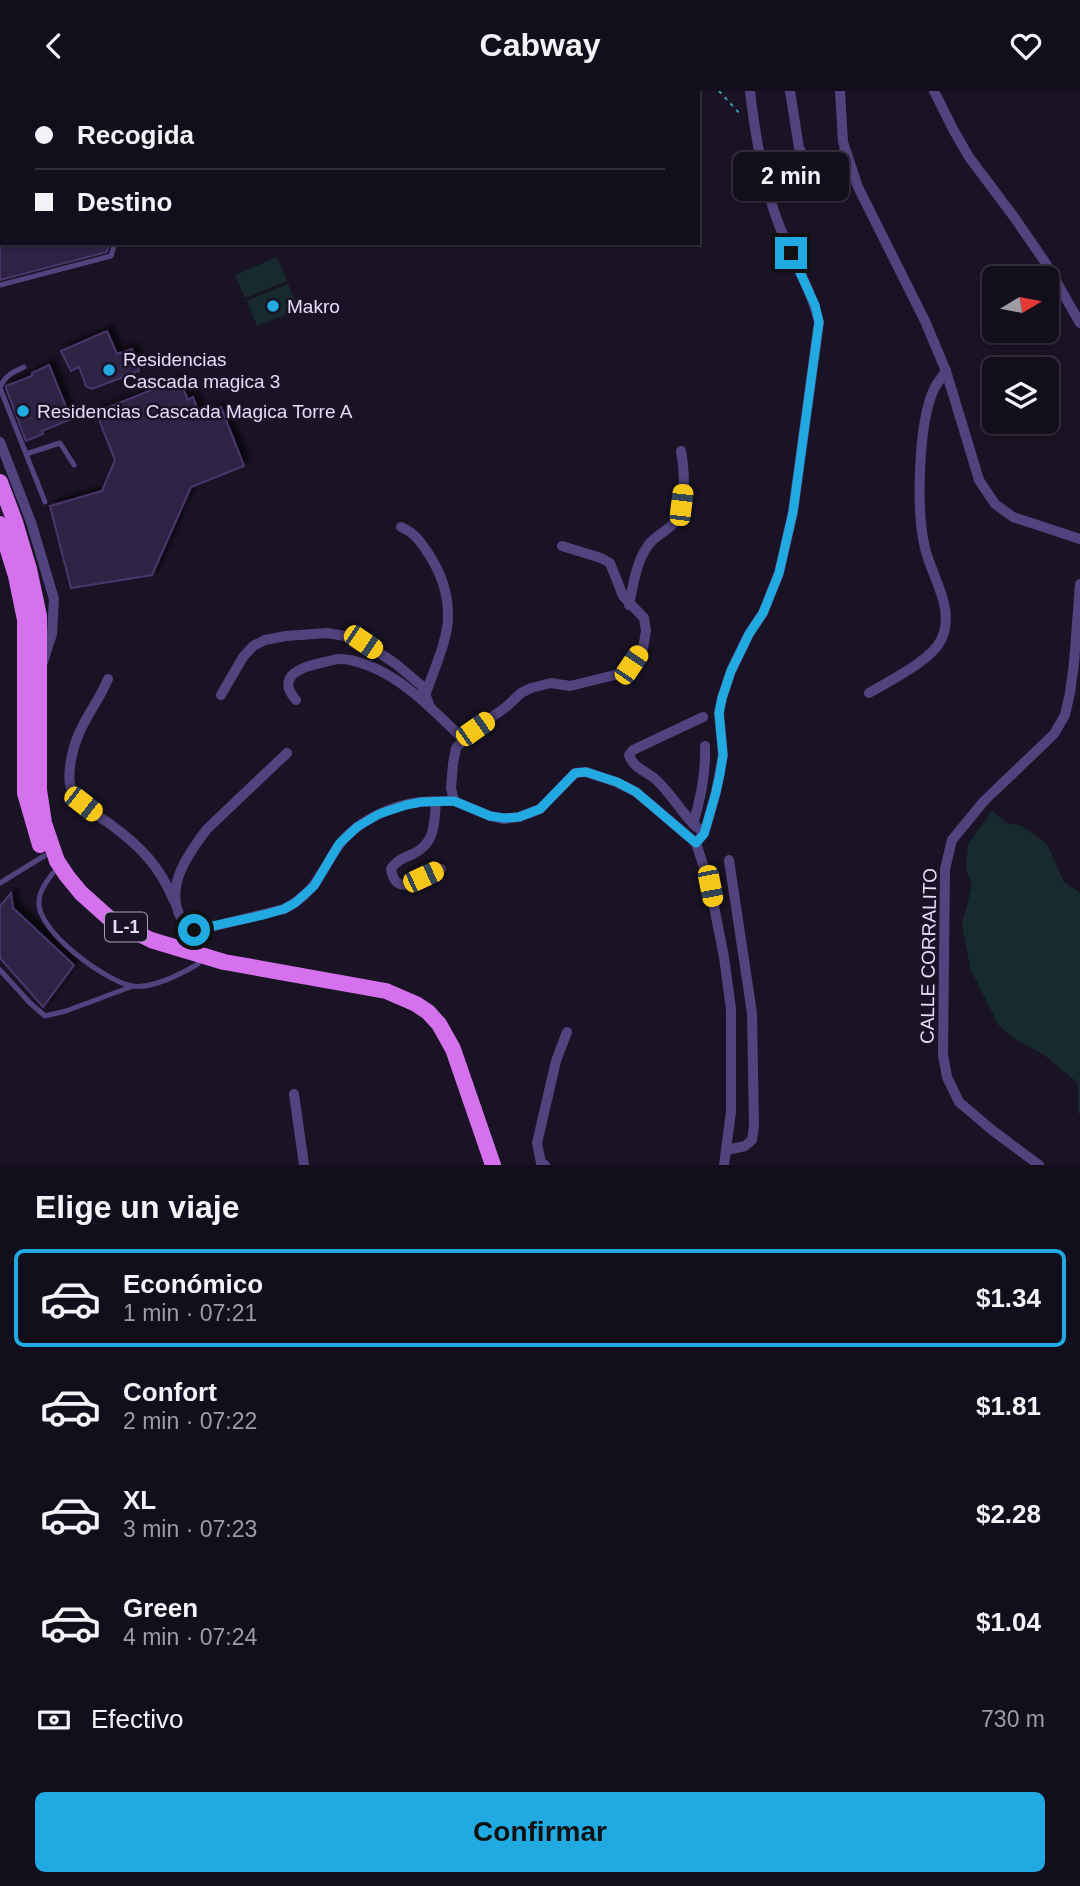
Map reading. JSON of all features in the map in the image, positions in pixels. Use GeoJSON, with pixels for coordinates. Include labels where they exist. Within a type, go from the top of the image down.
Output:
{"type":"FeatureCollection","features":[{"type":"Feature","properties":{"kind":"main road","name":"L-1"},"geometry":{"type":"LineString","coordinates":[[0,482],[29,569],[39,616],[38,790],[44,823],[57,860],[80,893],[110,919],[151,940],[224,963],[386,991],[416,1004],[439,1024],[453,1049],[493,1165]]}},
{"type":"Feature","properties":{"kind":"main road","name":"L-1"},"geometry":{"type":"LineString","coordinates":[[0,524],[16,576],[25,620],[25,793],[33,827],[53,873],[74,900],[108,929],[146,949],[223,972],[384,1000],[407,1010],[431,1030],[446,1054],[482,1165]]}},
{"type":"Feature","properties":{"kind":"street"},"geometry":{"type":"LineString","coordinates":[[696,843],[704,834],[723,755],[719,713],[722,698],[731,671],[749,634],[763,613],[779,573],[793,512],[819,322],[815,305],[776,218],[763,174],[750,91]]}},
{"type":"Feature","properties":{"kind":"street"},"geometry":{"type":"LineString","coordinates":[[790,91],[799,148],[805,159],[823,161],[846,152]]}},
{"type":"Feature","properties":{"kind":"street"},"geometry":{"type":"LineString","coordinates":[[840,91],[843,142],[858,187],[925,321],[946,372],[979,480],[995,504],[1013,517],[1080,539]]}},
{"type":"Feature","properties":{"kind":"street"},"geometry":{"type":"LineString","coordinates":[[934,91],[969,157],[1045,262],[1080,323]]}},
{"type":"Feature","properties":{"kind":"street"},"geometry":{"type":"LineString","coordinates":[[869,693],[919,663],[940,643],[946,626],[946,612],[925,549],[921,515],[920,459],[927,408],[934,388],[946,372]]}},
{"type":"Feature","properties":{"kind":"street","name":"L-1"},"geometry":{"type":"LineString","coordinates":[[0,442],[31,522],[54,599],[52,634],[39,675]]}},
{"type":"Feature","properties":{"kind":"street"},"geometry":{"type":"LineString","coordinates":[[629,605],[646,548],[676,520],[681,505],[685,470],[681,451]]}},
{"type":"Feature","properties":{"kind":"street"},"geometry":{"type":"LineString","coordinates":[[401,527],[412,531],[437,567],[449,616],[426,693]]}},
{"type":"Feature","properties":{"kind":"street"},"geometry":{"type":"LineString","coordinates":[[454,801],[451,788],[456,748],[475,729],[521,693],[551,683],[570,685],[619,674],[631,665],[643,648],[646,631],[644,618],[622,596],[610,563],[562,546]]}},
{"type":"Feature","properties":{"kind":"street","name":"CALLE CORRALITO"},"geometry":{"type":"LineString","coordinates":[[1039,1165],[992,1131],[959,1102],[947,1077],[943,1055],[945,869],[952,840],[984,801],[1054,734],[1065,715],[1074,663],[1080,584]]}},
{"type":"Feature","properties":{"kind":"street"},"geometry":{"type":"LineString","coordinates":[[221,695],[243,657],[253,646],[265,640],[312,633],[345,636],[363,642],[422,686],[430,707]]}},
{"type":"Feature","properties":{"kind":"street"},"geometry":{"type":"LineString","coordinates":[[296,700],[289,692],[288,684],[292,675],[309,665],[340,659],[366,664],[394,678],[430,707],[464,740]]}},
{"type":"Feature","properties":{"kind":"street"},"geometry":{"type":"LineString","coordinates":[[108,679],[78,735],[69,780],[73,793],[148,857],[166,882],[185,926],[194,930],[284,909],[295,903],[314,886],[339,844],[357,827],[379,814],[406,805],[454,801],[490,816],[519,817],[540,809],[575,773],[586,772],[617,782],[636,792],[696,843],[710,886],[731,1009],[731,1112],[724,1165]]}},
{"type":"Feature","properties":{"kind":"street"},"geometry":{"type":"LineString","coordinates":[[703,717],[633,750],[629,755],[634,764],[654,778],[704,834]]}},
{"type":"Feature","properties":{"kind":"street"},"geometry":{"type":"LineString","coordinates":[[693,824],[703,779],[705,745]]}},
{"type":"Feature","properties":{"kind":"street"},"geometry":{"type":"LineString","coordinates":[[175,903],[178,877],[207,829],[287,753]]}},
{"type":"Feature","properties":{"kind":"street"},"geometry":{"type":"LineString","coordinates":[[436,802],[435,825],[430,838],[419,851],[395,862],[391,869],[392,879],[405,886],[441,869]]}},
{"type":"Feature","properties":{"kind":"street"},"geometry":{"type":"LineString","coordinates":[[727,1150],[745,1146],[752,1140],[754,1126],[752,1013],[729,860]]}},
{"type":"Feature","properties":{"kind":"street"},"geometry":{"type":"LineString","coordinates":[[545,1165],[541,1163],[537,1143],[556,1061],[567,1032]]}},
{"type":"Feature","properties":{"kind":"street"},"geometry":{"type":"LineString","coordinates":[[294,1094],[304,1165]]}},
{"type":"Feature","properties":{"kind":"lane"},"geometry":{"type":"LineString","coordinates":[[0,285],[111,256],[114,245]]}},
{"type":"Feature","properties":{"kind":"lane"},"geometry":{"type":"LineString","coordinates":[[24,367],[8,375],[0,388],[45,502]]}},
{"type":"Feature","properties":{"kind":"lane"},"geometry":{"type":"LineString","coordinates":[[26,454],[60,443],[74,465]]}},
{"type":"Feature","properties":{"kind":"lane"},"geometry":{"type":"LineString","coordinates":[[0,883],[44,856]]}},
{"type":"Feature","properties":{"kind":"lane"},"geometry":{"type":"LineString","coordinates":[[53,873],[38,901],[41,915],[71,950],[95,969],[133,986]]}},
{"type":"Feature","properties":{"kind":"lane"},"geometry":{"type":"LineString","coordinates":[[0,970],[45,1016],[133,986],[176,977],[198,964]]}},
{"type":"Feature","properties":{"kind":"path"},"geometry":{"type":"LineString","coordinates":[[719,91],[743,118],[753,119]]}},
{"type":"Feature","properties":{"kind":"green space","name":"Makro"},"geometry":{"type":"Polygon","coordinates":[[[277,257],[287,281],[245,298],[235,275],[277,257]]]}},
{"type":"Feature","properties":{"kind":"green space","name":"Makro"},"geometry":{"type":"Polygon","coordinates":[[[288,284],[299,309],[257,326],[247,301],[288,284]]]}},
{"type":"Feature","properties":{"kind":"green space"},"geometry":{"type":"Polygon","coordinates":[[[992,811],[1007,823],[1022,826],[1047,844],[1064,882],[1080,893],[1080,1114],[1078,1083],[1044,1055],[999,1026],[971,970],[962,925],[972,885],[966,870],[968,844],[992,811]]]}},
{"type":"Feature","properties":{"kind":"building"},"geometry":{"type":"Polygon","coordinates":[[[0,245],[109,245],[107,252],[0,280],[0,245]]]}},
{"type":"Feature","properties":{"kind":"building"},"geometry":{"type":"Polygon","coordinates":[[[107,331],[117,354],[132,349],[139,371],[92,389],[86,386],[79,367],[71,371],[61,351],[107,331]]]}},
{"type":"Feature","properties":{"kind":"building"},"geometry":{"type":"Polygon","coordinates":[[[49,365],[71,419],[26,441],[6,386],[32,376],[32,373],[49,365]]]}},
{"type":"Feature","properties":{"kind":"building"},"geometry":{"type":"Polygon","coordinates":[[[179,379],[188,400],[193,397],[200,416],[221,407],[244,466],[191,487],[152,575],[71,588],[50,506],[102,491],[115,460],[96,412],[179,379]]]}},
{"type":"Feature","properties":{"kind":"building"},"geometry":{"type":"Polygon","coordinates":[[[11,893],[13,908],[74,965],[43,1007],[0,958],[0,906],[11,893]]]}},
{"type":"Feature","properties":{"kind":"place","name":"Makro"},"geometry":{"type":"Point","coordinates":[273,306]}},
{"type":"Feature","properties":{"kind":"place","name":"Residencias Cascada magica 3"},"geometry":{"type":"Point","coordinates":[109,370]}},
{"type":"Feature","properties":{"kind":"place","name":"Residencias Cascada Magica Torre A"},"geometry":{"type":"Point","coordinates":[23,411]}},
{"type":"Feature","properties":{"kind":"route"},"geometry":{"type":"LineString","coordinates":[[194,930],[263,915],[295,903],[314,886],[339,844],[357,827],[379,814],[421,802],[454,801],[490,816],[519,817],[540,809],[575,773],[586,772],[617,782],[636,792],[696,843],[704,834],[723,755],[719,713],[722,698],[731,671],[749,634],[763,613],[779,573],[793,512],[819,322],[815,305],[791,253]]}}]}
